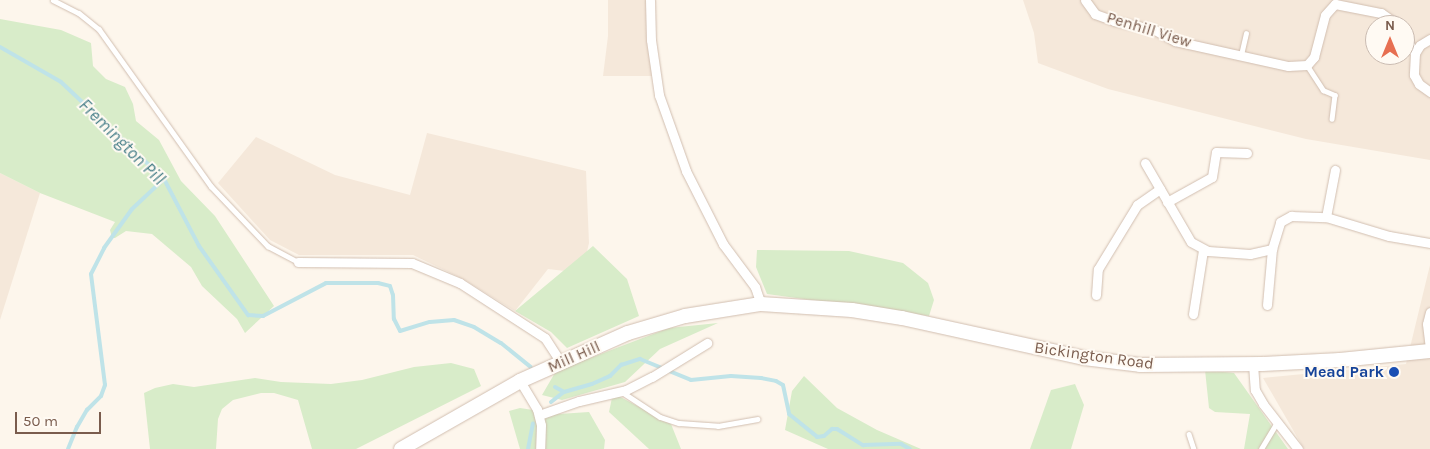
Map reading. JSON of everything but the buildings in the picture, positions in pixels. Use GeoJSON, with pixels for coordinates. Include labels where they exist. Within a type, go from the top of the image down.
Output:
{"type":"FeatureCollection","features":[{"type":"Feature","properties":{"kind":"main road","name":"Mill Hill"},"geometry":{"type":"LineString","coordinates":[[401,449],[520,381],[628,333],[686,316],[761,304]]}},
{"type":"Feature","properties":{"kind":"main road","name":"Bickington Road"},"geometry":{"type":"LineString","coordinates":[[761,304],[852,310],[902,318],[1084,358],[1140,365],[1253,364],[1340,360],[1430,351]]}},
{"type":"Feature","properties":{"kind":"street"},"geometry":{"type":"LineString","coordinates":[[650,0],[651,40],[659,94],[686,171],[723,244],[755,287],[761,304]]}},
{"type":"Feature","properties":{"kind":"street","name":"Penhill View"},"geometry":{"type":"LineString","coordinates":[[1085,0],[1095,14],[1114,21],[1153,29],[1175,41],[1288,66],[1307,65]]}},
{"type":"Feature","properties":{"kind":"street"},"geometry":{"type":"LineString","coordinates":[[1307,65],[1314,57],[1325,16],[1334,2],[1384,15]]}},
{"type":"Feature","properties":{"kind":"street"},"geometry":{"type":"LineString","coordinates":[[1415,53],[1420,45],[1430,39]]}},
{"type":"Feature","properties":{"kind":"street"},"geometry":{"type":"LineString","coordinates":[[1414,65],[1414,75],[1419,84],[1430,92]]}},
{"type":"Feature","properties":{"kind":"street"},"geometry":{"type":"LineString","coordinates":[[1167,202],[1212,177],[1216,152],[1247,153]]}},
{"type":"Feature","properties":{"kind":"street"},"geometry":{"type":"LineString","coordinates":[[1144,164],[1191,242],[1203,250],[1250,254],[1272,249]]}},
{"type":"Feature","properties":{"kind":"street"},"geometry":{"type":"LineString","coordinates":[[1326,217],[1335,170]]}},
{"type":"Feature","properties":{"kind":"street"},"geometry":{"type":"LineString","coordinates":[[1096,295],[1098,269],[1137,205],[1160,189]]}},
{"type":"Feature","properties":{"kind":"street"},"geometry":{"type":"LineString","coordinates":[[1267,304],[1272,249],[1277,228],[1285,218],[1302,215],[1326,217],[1389,236],[1430,243]]}},
{"type":"Feature","properties":{"kind":"street"},"geometry":{"type":"LineString","coordinates":[[1193,314],[1203,250]]}},
{"type":"Feature","properties":{"kind":"street"},"geometry":{"type":"LineString","coordinates":[[298,262],[412,263],[460,282],[545,338],[561,363]]}},
{"type":"Feature","properties":{"kind":"street"},"geometry":{"type":"LineString","coordinates":[[1430,312],[1427,324],[1430,351]]}},
{"type":"Feature","properties":{"kind":"street"},"geometry":{"type":"LineString","coordinates":[[539,416],[579,401],[620,391],[652,377],[707,343]]}},
{"type":"Feature","properties":{"kind":"street"},"geometry":{"type":"LineString","coordinates":[[1253,364],[1255,390],[1298,449]]}},
{"type":"Feature","properties":{"kind":"street"},"geometry":{"type":"LineString","coordinates":[[520,381],[539,416],[541,425],[540,449]]}},
{"type":"Feature","properties":{"kind":"lane"},"geometry":{"type":"LineString","coordinates":[[53,0],[79,13],[99,29],[211,186],[268,246],[298,262]]}},
{"type":"Feature","properties":{"kind":"lane"},"geometry":{"type":"LineString","coordinates":[[1241,55],[1246,34]]}},
{"type":"Feature","properties":{"kind":"lane"},"geometry":{"type":"LineString","coordinates":[[1307,65],[1324,90],[1335,95],[1332,119]]}},
{"type":"Feature","properties":{"kind":"lane"},"geometry":{"type":"LineString","coordinates":[[620,391],[645,408],[676,423],[718,426],[757,419]]}},
{"type":"Feature","properties":{"kind":"lane"},"geometry":{"type":"LineString","coordinates":[[1261,449],[1277,422]]}},
{"type":"Feature","properties":{"kind":"lane"},"geometry":{"type":"LineString","coordinates":[[1189,434],[1194,449]]}},
{"type":"Feature","properties":{"kind":"shaded area"},"geometry":{"type":"Polygon","coordinates":[[[608,0],[650,0],[655,76],[603,76],[608,36],[608,0]]]}},
{"type":"Feature","properties":{"kind":"shaded area"},"geometry":{"type":"Polygon","coordinates":[[[1023,0],[1430,0],[1430,160],[1306,139],[1108,89],[1038,63],[1034,33],[1023,0]]]}},
{"type":"Feature","properties":{"kind":"shaded area"},"geometry":{"type":"Polygon","coordinates":[[[427,133],[586,171],[589,243],[582,273],[548,269],[515,311],[463,279],[413,255],[299,255],[270,240],[218,183],[256,137],[335,175],[410,195],[427,133]]]}},
{"type":"Feature","properties":{"kind":"shaded area"},"geometry":{"type":"Polygon","coordinates":[[[0,173],[40,193],[0,320],[0,173]]]}},
{"type":"Feature","properties":{"kind":"shaded area"},"geometry":{"type":"Polygon","coordinates":[[[1430,265],[1430,449],[1304,449],[1263,378],[1406,364],[1430,265]]]}},
{"type":"Feature","properties":{"kind":"green space"},"geometry":{"type":"Polygon","coordinates":[[[0,19],[61,30],[91,43],[93,66],[106,79],[125,87],[133,104],[136,121],[159,140],[181,181],[215,216],[274,306],[245,333],[237,319],[202,286],[191,267],[152,234],[126,231],[112,238],[110,230],[115,222],[40,193],[0,173],[0,19]]]}},
{"type":"Feature","properties":{"kind":"green space"},"geometry":{"type":"Polygon","coordinates":[[[593,246],[627,279],[639,316],[567,348],[551,332],[515,311],[593,246]]]}},
{"type":"Feature","properties":{"kind":"green space"},"geometry":{"type":"Polygon","coordinates":[[[757,250],[849,251],[903,263],[928,283],[934,300],[929,316],[767,294],[756,267],[757,250]]]}},
{"type":"Feature","properties":{"kind":"green space"},"geometry":{"type":"Polygon","coordinates":[[[718,323],[660,349],[625,382],[562,400],[542,395],[556,371],[669,328],[718,323]]]}},
{"type":"Feature","properties":{"kind":"green space"},"geometry":{"type":"Polygon","coordinates":[[[451,363],[474,369],[481,386],[356,449],[312,449],[298,400],[274,393],[261,393],[233,400],[222,409],[218,419],[216,449],[150,449],[144,393],[155,388],[173,384],[194,387],[255,378],[281,382],[331,384],[362,380],[414,367],[451,363]]]}},
{"type":"Feature","properties":{"kind":"green space"},"geometry":{"type":"Polygon","coordinates":[[[1205,370],[1234,373],[1288,449],[1244,449],[1250,414],[1215,412],[1209,408],[1205,370]]]}},
{"type":"Feature","properties":{"kind":"green space"},"geometry":{"type":"Polygon","coordinates":[[[804,376],[837,408],[877,430],[921,449],[828,449],[785,430],[792,391],[804,376]]]}},
{"type":"Feature","properties":{"kind":"green space"},"geometry":{"type":"Polygon","coordinates":[[[1075,384],[1084,405],[1071,449],[1030,449],[1051,390],[1075,384]]]}},
{"type":"Feature","properties":{"kind":"green space"},"geometry":{"type":"Polygon","coordinates":[[[613,393],[671,424],[681,449],[649,449],[609,412],[613,393]]]}},
{"type":"Feature","properties":{"kind":"green space"},"geometry":{"type":"Polygon","coordinates":[[[520,408],[559,414],[589,412],[605,440],[604,449],[520,449],[509,411],[520,408]]]}},
{"type":"Feature","properties":{"kind":"waterway","name":"Fremington Pill"},"geometry":{"type":"LineString","coordinates":[[0,47],[61,82],[164,179],[199,246],[248,315],[263,316],[326,283],[378,283],[390,286],[393,295],[394,319],[400,331],[430,322],[454,320],[474,327],[501,343],[531,367]]}},
{"type":"Feature","properties":{"kind":"waterway"},"geometry":{"type":"LineString","coordinates":[[68,449],[77,427],[87,410],[101,396],[105,385],[91,274],[104,248],[132,209],[164,179]]}},
{"type":"Feature","properties":{"kind":"waterway"},"geometry":{"type":"LineString","coordinates":[[555,387],[564,392],[592,384],[610,376],[621,365],[640,359],[691,380],[731,376],[761,378],[776,381],[783,385],[789,414],[817,437],[824,436],[832,429],[837,429],[863,445],[901,444],[910,449]]}},
{"type":"Feature","properties":{"kind":"waterway"},"geometry":{"type":"LineString","coordinates":[[551,402],[564,392]]}},
{"type":"Feature","properties":{"kind":"waterway"},"geometry":{"type":"LineString","coordinates":[[528,449],[533,423]]}},
{"type":"Feature","properties":{"kind":"place","name":"Mead Park"},"geometry":{"type":"Point","coordinates":[1394,372]}}]}
